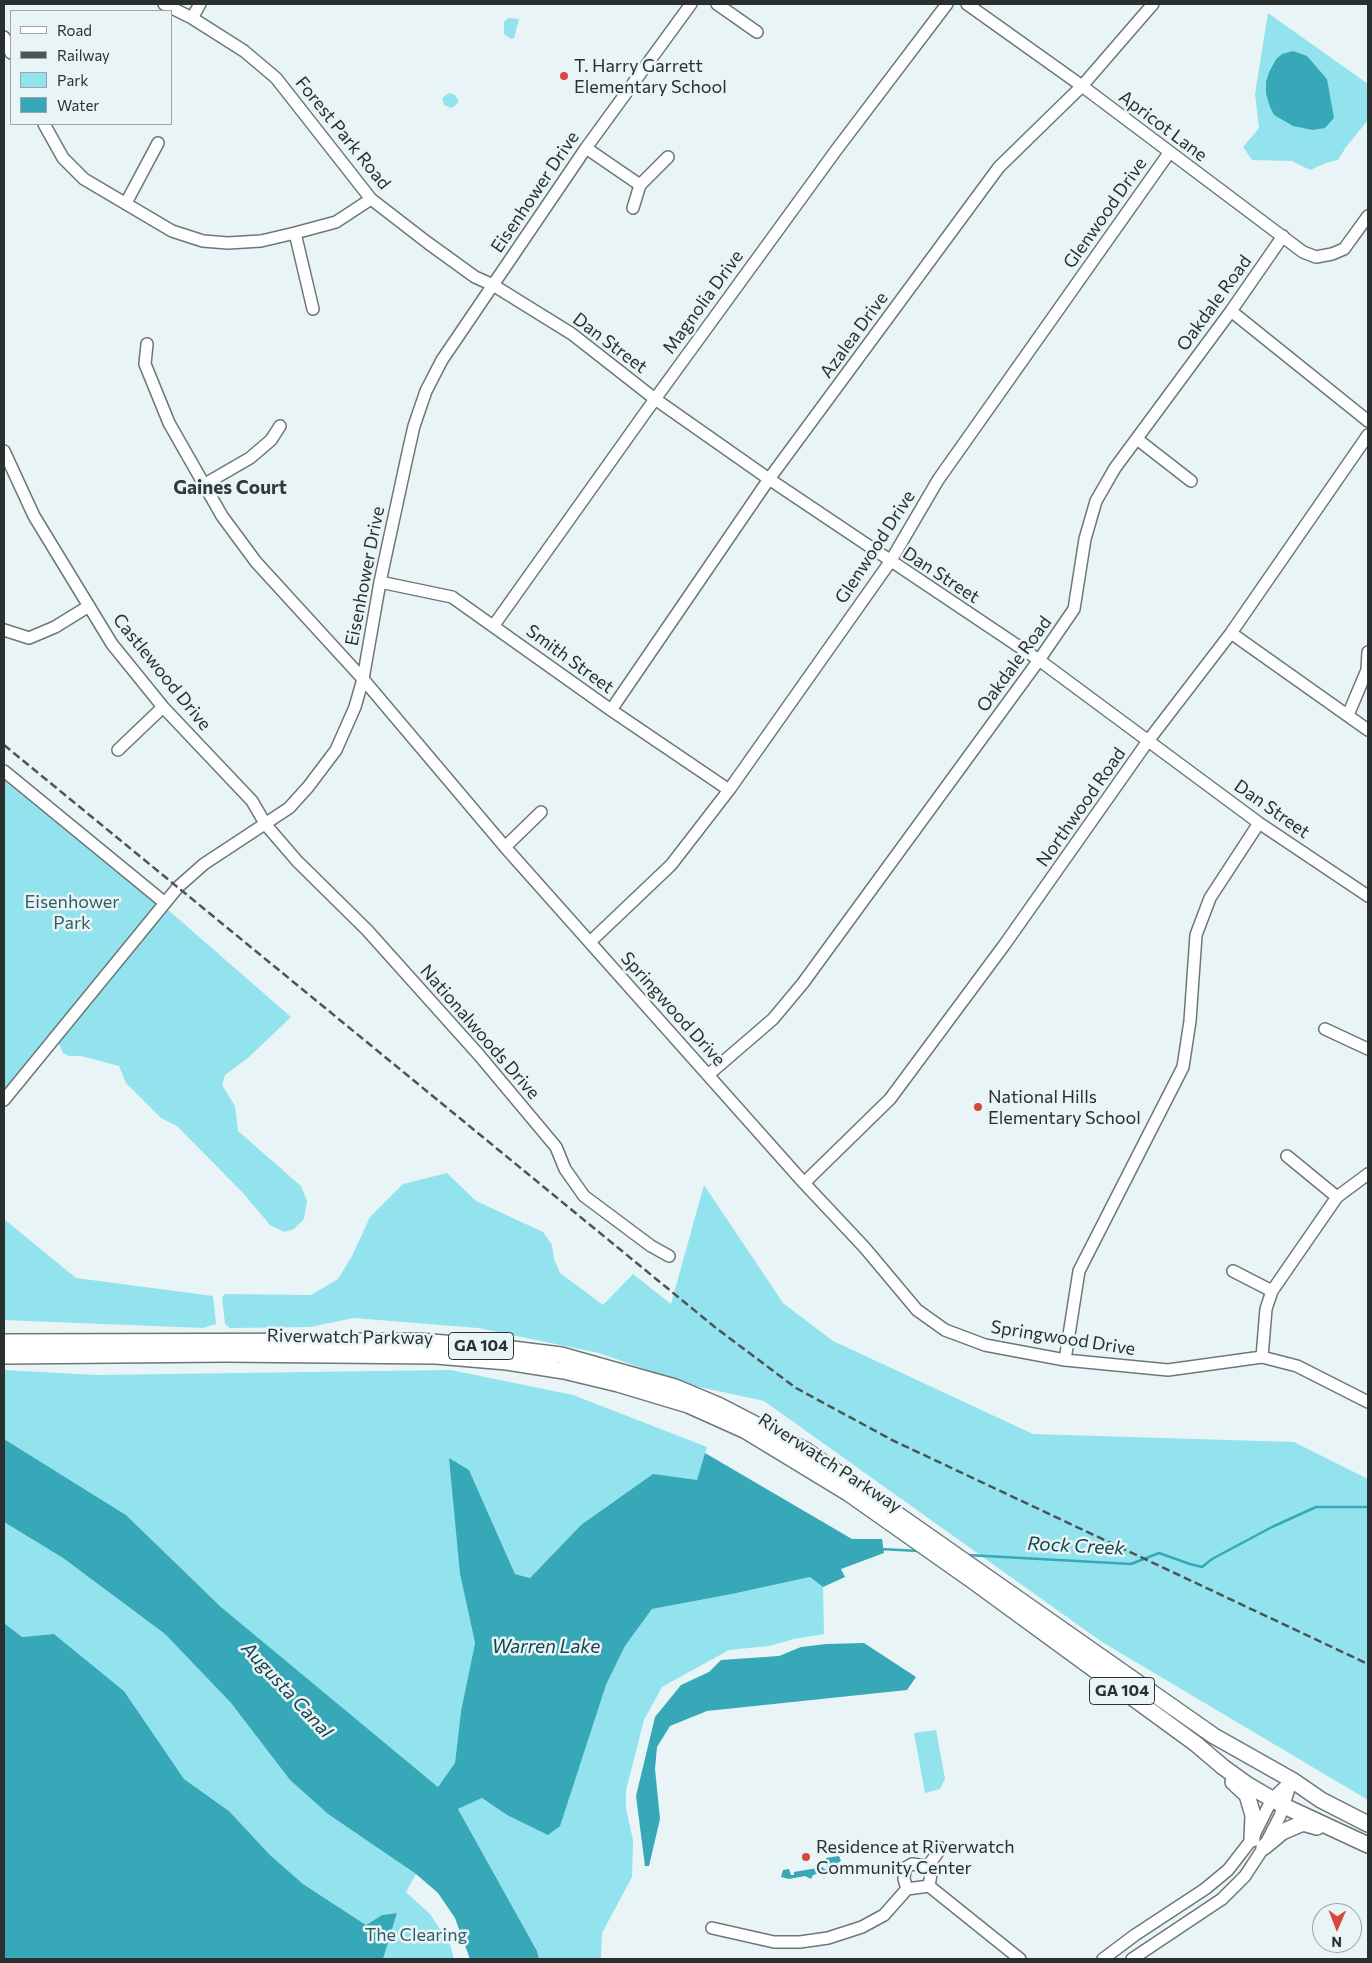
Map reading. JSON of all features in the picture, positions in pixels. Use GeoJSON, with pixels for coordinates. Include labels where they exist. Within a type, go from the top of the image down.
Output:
{"type":"FeatureCollection","features":[{"type":"Feature","properties":{"kind":"main road","name":"Riverwatch Parkway"},"geometry":{"type":"LineString","coordinates":[[4,1342],[418,1342],[496,1347],[561,1355],[675,1387],[718,1405],[808,1451],[1214,1736],[1292,1780]]}},
{"type":"Feature","properties":{"kind":"main road","name":"Riverwatch Parkway"},"geometry":{"type":"LineString","coordinates":[[4,1356],[226,1354],[436,1356],[507,1362],[564,1371],[618,1384],[688,1405],[746,1431],[848,1493],[888,1523],[973,1581],[1196,1744],[1223,1767],[1278,1802],[1335,1831],[1368,1845]]}},
{"type":"Feature","properties":{"kind":"main road"},"geometry":{"type":"LineString","coordinates":[[1150,1711],[1179,1741],[1247,1795],[1258,1843],[1304,1823],[1335,1831]]}},
{"type":"Feature","properties":{"kind":"main road","name":"GA 104"},"geometry":{"type":"LineString","coordinates":[[1292,1780],[1321,1800],[1368,1824]]}},
{"type":"Feature","properties":{"kind":"street","name":"Forest Park Road"},"geometry":{"type":"LineString","coordinates":[[164,4],[192,18],[244,51],[276,78],[371,199],[475,277],[493,285]]}},
{"type":"Feature","properties":{"kind":"street"},"geometry":{"type":"LineString","coordinates":[[192,18],[200,4]]}},
{"type":"Feature","properties":{"kind":"street","name":"Eisenhower Drive"},"geometry":{"type":"LineString","coordinates":[[4,1100],[178,887],[204,864],[266,825],[289,808],[308,787],[336,750],[355,707],[363,679],[380,582],[414,426],[426,391],[442,360],[586,148],[691,4]]}},
{"type":"Feature","properties":{"kind":"street"},"geometry":{"type":"LineString","coordinates":[[717,4],[757,32]]}},
{"type":"Feature","properties":{"kind":"street","name":"Magnolia Drive"},"geometry":{"type":"LineString","coordinates":[[494,625],[837,148],[947,4]]}},
{"type":"Feature","properties":{"kind":"street","name":"Apricot Lane"},"geometry":{"type":"LineString","coordinates":[[967,4],[1082,86],[1303,252],[1316,257],[1332,254],[1344,249],[1368,216]]}},
{"type":"Feature","properties":{"kind":"street","name":"Azalea Drive"},"geometry":{"type":"LineString","coordinates":[[611,710],[769,480],[999,167],[1082,86],[1153,4]]}},
{"type":"Feature","properties":{"kind":"street"},"geometry":{"type":"LineString","coordinates":[[4,37],[10,52]]}},
{"type":"Feature","properties":{"kind":"street"},"geometry":{"type":"LineString","coordinates":[[45,125],[63,158],[84,179],[172,231],[203,241],[228,243],[261,241],[295,233],[336,222],[371,199]]}},
{"type":"Feature","properties":{"kind":"street"},"geometry":{"type":"LineString","coordinates":[[126,203],[158,143]]}},
{"type":"Feature","properties":{"kind":"street"},"geometry":{"type":"LineString","coordinates":[[586,148],[640,185]]}},
{"type":"Feature","properties":{"kind":"street","name":"Glenwood Drive"},"geometry":{"type":"LineString","coordinates":[[590,942],[671,865],[729,790],[890,562],[938,480],[1169,153]]}},
{"type":"Feature","properties":{"kind":"street"},"geometry":{"type":"LineString","coordinates":[[633,208],[640,185],[668,157]]}},
{"type":"Feature","properties":{"kind":"street"},"geometry":{"type":"LineString","coordinates":[[295,233],[312,309]]}},
{"type":"Feature","properties":{"kind":"street","name":"Oakdale Road"},"geometry":{"type":"LineString","coordinates":[[708,1075],[773,1019],[803,982],[1039,660],[1074,609],[1085,538],[1096,500],[1115,468],[1231,311],[1283,236]]}},
{"type":"Feature","properties":{"kind":"street","name":"Dan Street"},"geometry":{"type":"LineString","coordinates":[[493,285],[572,334],[655,399],[769,480],[1039,660],[1260,823],[1368,896]]}},
{"type":"Feature","properties":{"kind":"street"},"geometry":{"type":"LineString","coordinates":[[1231,311],[1368,421]]}},
{"type":"Feature","properties":{"kind":"street","name":"Springwood Drive"},"geometry":{"type":"LineString","coordinates":[[148,344],[145,364],[168,423],[222,516],[256,562],[363,679],[505,847],[804,1183],[865,1248],[917,1310],[945,1330],[984,1345],[1066,1360],[1168,1370],[1262,1357],[1297,1366],[1368,1402]]}},
{"type":"Feature","properties":{"kind":"street"},"geometry":{"type":"LineString","coordinates":[[205,484],[250,458],[271,440],[280,426]]}},
{"type":"Feature","properties":{"kind":"street","name":"Northwood Road"},"geometry":{"type":"LineString","coordinates":[[804,1183],[890,1099],[1005,944],[1148,741],[1231,633],[1368,435]]}},
{"type":"Feature","properties":{"kind":"street"},"geometry":{"type":"LineString","coordinates":[[1137,439],[1191,481]]}},
{"type":"Feature","properties":{"kind":"street","name":"Castlewood Drive"},"geometry":{"type":"LineString","coordinates":[[4,451],[34,516],[112,644],[163,707],[252,801],[266,825]]}},
{"type":"Feature","properties":{"kind":"street","name":"Smith Street"},"geometry":{"type":"LineString","coordinates":[[380,582],[452,596],[611,710],[729,790]]}},
{"type":"Feature","properties":{"kind":"street"},"geometry":{"type":"LineString","coordinates":[[4,630],[29,638],[55,627],[89,606]]}},
{"type":"Feature","properties":{"kind":"street"},"geometry":{"type":"LineString","coordinates":[[1231,633],[1368,730]]}},
{"type":"Feature","properties":{"kind":"street"},"geometry":{"type":"LineString","coordinates":[[1348,715],[1367,670],[1368,652]]}},
{"type":"Feature","properties":{"kind":"street"},"geometry":{"type":"LineString","coordinates":[[118,750],[163,707]]}},
{"type":"Feature","properties":{"kind":"street"},"geometry":{"type":"LineString","coordinates":[[4,772],[165,903]]}},
{"type":"Feature","properties":{"kind":"street"},"geometry":{"type":"LineString","coordinates":[[505,847],[541,812]]}},
{"type":"Feature","properties":{"kind":"street"},"geometry":{"type":"LineString","coordinates":[[1066,1360],[1079,1272],[1183,1067],[1190,1021],[1196,935],[1210,898],[1260,823]]}},
{"type":"Feature","properties":{"kind":"street","name":"Nationalwoods Drive"},"geometry":{"type":"LineString","coordinates":[[266,825],[298,861],[367,930],[479,1055],[556,1147],[565,1169],[584,1196],[651,1246],[669,1256]]}},
{"type":"Feature","properties":{"kind":"street"},"geometry":{"type":"LineString","coordinates":[[1325,1029],[1368,1049]]}},
{"type":"Feature","properties":{"kind":"street"},"geometry":{"type":"LineString","coordinates":[[1287,1156],[1337,1197]]}},
{"type":"Feature","properties":{"kind":"street"},"geometry":{"type":"LineString","coordinates":[[1262,1357],[1266,1309],[1272,1291],[1337,1197],[1368,1174]]}},
{"type":"Feature","properties":{"kind":"street"},"geometry":{"type":"LineString","coordinates":[[1234,1271],[1272,1291]]}},
{"type":"Feature","properties":{"kind":"street"},"geometry":{"type":"LineString","coordinates":[[1132,1959],[1222,1899],[1245,1876],[1258,1843],[1278,1802],[1292,1780]]}},
{"type":"Feature","properties":{"kind":"street"},"geometry":{"type":"LineString","coordinates":[[1103,1959],[1135,1935],[1205,1889],[1258,1843]]}},
{"type":"Feature","properties":{"kind":"street"},"geometry":{"type":"LineString","coordinates":[[928,1866],[941,1848]]}},
{"type":"Feature","properties":{"kind":"street"},"geometry":{"type":"LineString","coordinates":[[907,1889],[904,1879],[905,1868],[912,1864],[928,1866]]}},
{"type":"Feature","properties":{"kind":"street"},"geometry":{"type":"LineString","coordinates":[[928,1866],[931,1874],[930,1886]]}},
{"type":"Feature","properties":{"kind":"street"},"geometry":{"type":"LineString","coordinates":[[712,1928],[774,1942],[800,1942],[828,1938],[862,1927],[884,1915],[907,1889],[930,1886],[1020,1959]]}},
{"type":"Feature","properties":{"kind":"green space"},"geometry":{"type":"Polygon","coordinates":[[[1268,13],[1368,84],[1368,120],[1338,160],[1310,170],[1292,161],[1252,160],[1243,147],[1259,128],[1255,94],[1268,13]],[[1282,54],[1276,59],[1269,72],[1266,94],[1274,115],[1327,79],[1307,57],[1282,54]]]}},
{"type":"Feature","properties":{"kind":"green space"},"geometry":{"type":"Polygon","coordinates":[[[508,18],[519,19],[514,38],[511,39],[504,34],[504,22],[508,18]]]}},
{"type":"Feature","properties":{"kind":"green space"},"geometry":{"type":"Polygon","coordinates":[[[449,93],[455,95],[459,101],[451,108],[444,105],[442,98],[449,93]]]}},
{"type":"Feature","properties":{"kind":"green space","name":"Eisenhower Park"},"geometry":{"type":"Polygon","coordinates":[[[4,770],[165,903],[4,1107],[4,770]]]}},
{"type":"Feature","properties":{"kind":"green space"},"geometry":{"type":"Polygon","coordinates":[[[167,909],[291,1017],[249,1057],[225,1075],[222,1085],[235,1106],[238,1131],[301,1186],[307,1201],[304,1219],[294,1229],[284,1232],[270,1225],[243,1193],[177,1126],[161,1118],[126,1083],[119,1066],[81,1056],[69,1056],[63,1053],[58,1042],[167,909]]]}},
{"type":"Feature","properties":{"kind":"green space"},"geometry":{"type":"Polygon","coordinates":[[[447,1173],[476,1201],[543,1232],[552,1245],[554,1259],[560,1273],[603,1305],[633,1274],[671,1304],[704,1185],[783,1303],[833,1341],[1033,1434],[1294,1442],[1368,1479],[1368,1800],[1102,1642],[764,1401],[690,1385],[599,1353],[478,1328],[354,1318],[310,1327],[230,1328],[225,1324],[222,1297],[225,1294],[311,1295],[338,1279],[352,1256],[370,1217],[403,1184],[447,1173]]]}},
{"type":"Feature","properties":{"kind":"green space"},"geometry":{"type":"Polygon","coordinates":[[[4,1219],[76,1278],[213,1296],[216,1324],[203,1328],[4,1320],[4,1219]]]}},
{"type":"Feature","properties":{"kind":"green space"},"geometry":{"type":"Polygon","coordinates":[[[4,1370],[97,1375],[451,1370],[573,1395],[707,1447],[697,1480],[581,1525],[530,1578],[515,1574],[469,1470],[460,1574],[475,1643],[461,1711],[455,1764],[438,1787],[221,1607],[126,1515],[4,1439],[4,1370]]]}},
{"type":"Feature","properties":{"kind":"green space","name":"The Clearing"},"geometry":{"type":"Polygon","coordinates":[[[4,1522],[63,1558],[165,1634],[231,1703],[290,1780],[328,1814],[416,1874],[406,1892],[430,1914],[450,1944],[454,1959],[383,1959],[397,1913],[382,1915],[366,1925],[303,1884],[270,1855],[229,1811],[184,1779],[124,1691],[54,1634],[22,1637],[4,1623],[4,1522]]]}},
{"type":"Feature","properties":{"kind":"green space"},"geometry":{"type":"Polygon","coordinates":[[[810,1577],[823,1587],[824,1634],[794,1639],[769,1646],[729,1650],[662,1687],[644,1720],[626,1790],[626,1809],[633,1840],[632,1877],[602,1933],[601,1959],[539,1959],[537,1951],[458,1809],[482,1798],[507,1815],[559,1826],[606,1685],[625,1646],[652,1609],[810,1577]]]}},
{"type":"Feature","properties":{"kind":"green space"},"geometry":{"type":"Polygon","coordinates":[[[936,1730],[945,1779],[940,1789],[925,1793],[914,1733],[936,1730]]]}},
{"type":"Feature","properties":{"kind":"water"},"geometry":{"type":"Polygon","coordinates":[[[1293,51],[1307,56],[1327,79],[1334,118],[1325,128],[1313,130],[1293,126],[1274,115],[1270,107],[1266,94],[1266,82],[1269,72],[1276,59],[1282,54],[1293,51]]]}},
{"type":"Feature","properties":{"kind":"water"},"geometry":{"type":"Polygon","coordinates":[[[4,1439],[126,1515],[221,1607],[438,1787],[455,1763],[461,1711],[475,1643],[460,1574],[449,1458],[469,1470],[515,1574],[530,1578],[581,1525],[653,1474],[697,1480],[705,1453],[852,1539],[882,1539],[884,1553],[841,1569],[845,1577],[823,1587],[810,1577],[652,1609],[625,1646],[606,1685],[560,1826],[548,1835],[507,1815],[482,1798],[458,1809],[537,1951],[539,1959],[470,1959],[455,1918],[438,1893],[416,1874],[328,1814],[290,1780],[231,1703],[165,1634],[63,1558],[4,1522],[4,1439]]]}},
{"type":"Feature","properties":{"kind":"water"},"geometry":{"type":"Polygon","coordinates":[[[4,1623],[22,1637],[54,1634],[124,1691],[184,1779],[229,1811],[270,1855],[303,1884],[366,1925],[382,1915],[397,1913],[383,1959],[4,1959],[4,1623]]]}},
{"type":"Feature","properties":{"kind":"water"},"geometry":{"type":"Polygon","coordinates":[[[864,1643],[916,1677],[907,1690],[707,1711],[670,1726],[657,1747],[655,1769],[660,1819],[649,1866],[645,1866],[636,1796],[655,1717],[681,1685],[709,1672],[721,1660],[779,1656],[801,1647],[826,1644],[864,1643]]]}},
{"type":"Feature","properties":{"kind":"water"},"geometry":{"type":"Polygon","coordinates":[[[839,1856],[841,1861],[834,1865],[836,1868],[813,1875],[811,1879],[805,1876],[789,1879],[781,1877],[783,1870],[789,1869],[791,1875],[794,1875],[794,1872],[823,1867],[827,1869],[826,1858],[839,1856]]]}},
{"type":"Feature","properties":{"kind":"waterway","name":"Rock Creek"},"geometry":{"type":"LineString","coordinates":[[967,1555],[1131,1564],[1159,1553],[1202,1567],[1212,1559],[1272,1527],[1316,1507],[1368,1507]]}},
{"type":"Feature","properties":{"kind":"waterway","name":"Rock Creek"},"geometry":{"type":"LineString","coordinates":[[880,1549],[919,1551]]}},
{"type":"Feature","properties":{"kind":"railway"},"geometry":{"type":"LineString","coordinates":[[4,745],[716,1328],[796,1388],[892,1440],[1368,1664]]}},
{"type":"Feature","properties":{"kind":"place","name":"T. Harry Garrett Elementary School"},"geometry":{"type":"Point","coordinates":[564,76]}},
{"type":"Feature","properties":{"kind":"place","name":"National Hills Elementary School"},"geometry":{"type":"Point","coordinates":[978,1107]}},
{"type":"Feature","properties":{"kind":"place","name":"Residence at Riverwatch Community Center"},"geometry":{"type":"Point","coordinates":[806,1857]}},
{"type":"Feature","properties":{"kind":"district","name":"Gaines Court"},"geometry":{"type":"Point","coordinates":[230,488]}},
{"type":"Feature","properties":{"kind":"water label","name":"Warren Lake"},"geometry":{"type":"Point","coordinates":[546,1647]}},
{"type":"Feature","properties":{"kind":"water label","name":"Augusta Canal"},"geometry":{"type":"Point","coordinates":[287,1690]}}]}
